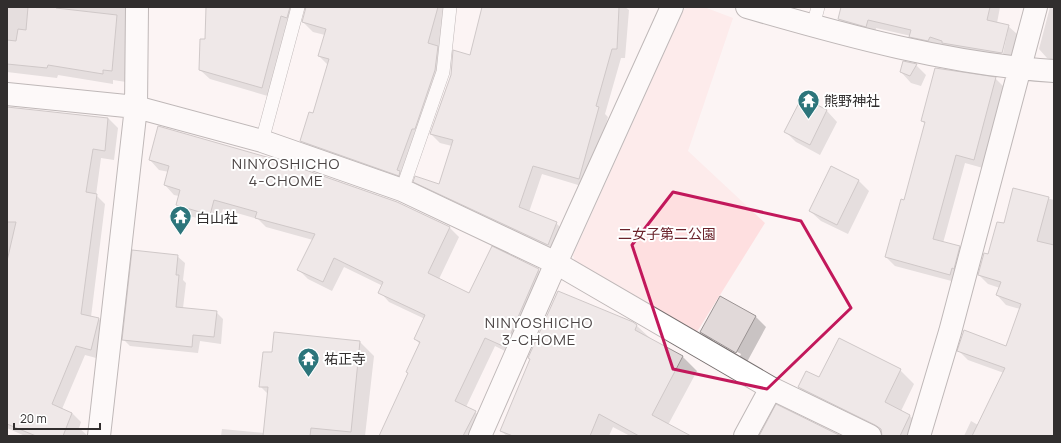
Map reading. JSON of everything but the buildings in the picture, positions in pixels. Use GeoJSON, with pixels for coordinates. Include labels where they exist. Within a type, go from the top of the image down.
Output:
{"type":"FeatureCollection","features":[{"type":"Feature","properties":{"kind":"street"},"geometry":{"type":"LineString","coordinates":[[100,436],[136,107],[137,7]]}},
{"type":"Feature","properties":{"kind":"street"},"geometry":{"type":"LineString","coordinates":[[480,436],[556,263],[672,7]]}},
{"type":"Feature","properties":{"kind":"street"},"geometry":{"type":"LineString","coordinates":[[747,7],[816,17],[919,52],[1019,69],[1054,71]]}},
{"type":"Feature","properties":{"kind":"street"},"geometry":{"type":"LineString","coordinates":[[919,436],[952,324],[1036,7]]}},
{"type":"Feature","properties":{"kind":"street"},"geometry":{"type":"LineString","coordinates":[[7,94],[136,107],[262,142],[402,190],[556,263],[772,388],[870,436]]}},
{"type":"Feature","properties":{"kind":"street"},"geometry":{"type":"LineString","coordinates":[[745,436],[772,388]]}},
{"type":"Feature","properties":{"kind":"lane"},"geometry":{"type":"LineString","coordinates":[[262,142],[298,7]]}},
{"type":"Feature","properties":{"kind":"lane"},"geometry":{"type":"LineString","coordinates":[[402,190],[443,72],[450,7]]}},
{"type":"Feature","properties":{"kind":"highlighted area"},"geometry":{"type":"Polygon","coordinates":[[[673,192],[801,221],[851,308],[767,389],[673,369],[632,245],[673,192]]]}},
{"type":"Feature","properties":{"kind":"green space","name":"二女子第二公園"},"geometry":{"type":"Polygon","coordinates":[[[690,7],[704,7],[733,18],[688,151],[765,223],[695,335],[577,269],[573,255],[684,9],[690,7]]]}},
{"type":"Feature","properties":{"kind":"place","name":"熊野神社"},"geometry":{"type":"Point","coordinates":[808,120]}},
{"type":"Feature","properties":{"kind":"place","name":"白山社"},"geometry":{"type":"Point","coordinates":[181,236]}},
{"type":"Feature","properties":{"kind":"place","name":"祐正寺"},"geometry":{"type":"Point","coordinates":[309,378]}},
{"type":"Feature","properties":{"kind":"district","name":"NINYOSHICHO 4-CHOME"},"geometry":{"type":"Point","coordinates":[286,172]}},
{"type":"Feature","properties":{"kind":"district","name":"NINYOSHICHO 3-CHOME"},"geometry":{"type":"Point","coordinates":[539,330]}}]}
